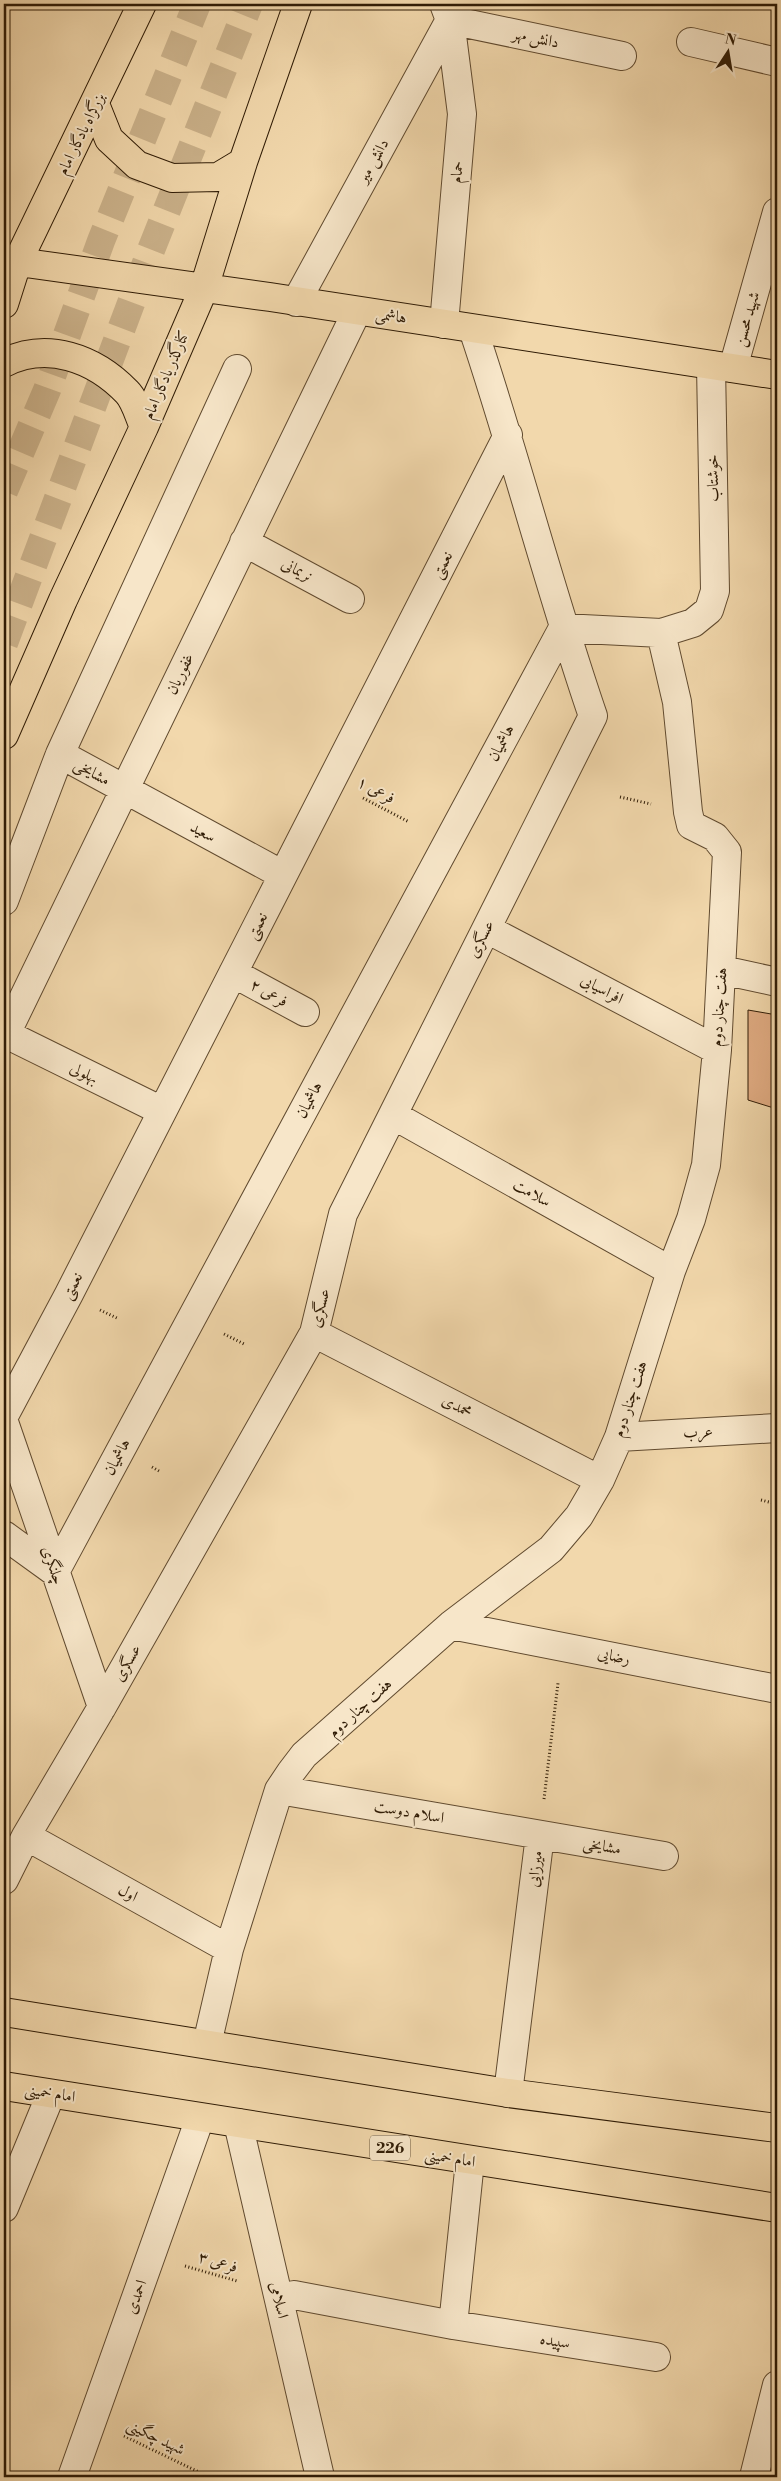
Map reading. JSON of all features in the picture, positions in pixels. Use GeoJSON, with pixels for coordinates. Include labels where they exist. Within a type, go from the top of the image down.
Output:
{"type":"FeatureCollection","features":[{"type":"Feature","properties":{"kind":"main road","name":"بزرگراه یادگار امام"},"geometry":{"type":"LineString","coordinates":[[11,262],[96,104],[142,4]]}},
{"type":"Feature","properties":{"kind":"main road","name":"کنارگذر یادگار امام"},"geometry":{"type":"LineString","coordinates":[[4,735],[63,600],[144,427],[204,288],[243,162],[298,4]]}},
{"type":"Feature","properties":{"kind":"main road"},"geometry":{"type":"LineString","coordinates":[[96,104],[109,139],[137,164],[172,178],[218,177],[243,162]]}},
{"type":"Feature","properties":{"kind":"main road"},"geometry":{"type":"LineString","coordinates":[[4,304],[11,262]]}},
{"type":"Feature","properties":{"kind":"main road","name":"هاشمی"},"geometry":{"type":"LineString","coordinates":[[11,262],[204,288],[777,375]]}},
{"type":"Feature","properties":{"kind":"main road"},"geometry":{"type":"LineString","coordinates":[[4,364],[20,355],[60,352],[96,366],[128,393],[144,427]]}},
{"type":"Feature","properties":{"kind":"main road"},"geometry":{"type":"LineString","coordinates":[[4,2012],[508,2093],[777,2128]]}},
{"type":"Feature","properties":{"kind":"main road","name":"امام خمینی"},"geometry":{"type":"LineString","coordinates":[[4,2086],[777,2208]]}},
{"type":"Feature","properties":{"kind":"street","name":"دانش مهر"},"geometry":{"type":"LineString","coordinates":[[447,12],[622,56]]}},
{"type":"Feature","properties":{"kind":"street","name":"دانش میر"},"geometry":{"type":"LineString","coordinates":[[296,302],[447,12]]}},
{"type":"Feature","properties":{"kind":"street","name":"حمام"},"geometry":{"type":"LineString","coordinates":[[444,324],[462,114],[447,12]]}},
{"type":"Feature","properties":{"kind":"street"},"geometry":{"type":"LineString","coordinates":[[691,42],[777,62]]}},
{"type":"Feature","properties":{"kind":"street","name":"شهید محسن"},"geometry":{"type":"LineString","coordinates":[[722,367],[777,212]]}},
{"type":"Feature","properties":{"kind":"street","name":"غفوریان"},"geometry":{"type":"LineString","coordinates":[[5,1036],[357,311]]}},
{"type":"Feature","properties":{"kind":"street"},"geometry":{"type":"LineString","coordinates":[[473,329],[508,435],[563,628],[661,633]]}},
{"type":"Feature","properties":{"kind":"street","name":"خوشتاب"},"geometry":{"type":"LineString","coordinates":[[661,633],[693,623],[709,610],[715,591],[722,367]]}},
{"type":"Feature","properties":{"kind":"street"},"geometry":{"type":"LineString","coordinates":[[4,901],[60,754],[237,369]]}},
{"type":"Feature","properties":{"kind":"street","name":"نعمتی"},"geometry":{"type":"LineString","coordinates":[[4,1416],[162,1112],[508,435]]}},
{"type":"Feature","properties":{"kind":"street","name":"نریمانی"},"geometry":{"type":"LineString","coordinates":[[244,542],[350,599]]}},
{"type":"Feature","properties":{"kind":"street","name":"عسگری"},"geometry":{"type":"LineString","coordinates":[[4,1880],[26,1836],[102,1707],[314,1332],[344,1214],[593,716],[563,628]]}},
{"type":"Feature","properties":{"kind":"street","name":"هاشمیان"},"geometry":{"type":"LineString","coordinates":[[55,1572],[563,628]]}},
{"type":"Feature","properties":{"kind":"street","name":"هفت چنار دوم"},"geometry":{"type":"LineString","coordinates":[[207,2044],[229,1949],[279,1790],[304,1755],[451,1625],[551,1549],[578,1516],[600,1480],[619,1437],[671,1270],[691,1219],[706,1165],[717,1050],[727,852],[715,837],[692,824],[688,812],[677,702],[661,633]]}},
{"type":"Feature","properties":{"kind":"street","name":"مشایخی"},"geometry":{"type":"LineString","coordinates":[[60,754],[124,790]]}},
{"type":"Feature","properties":{"kind":"street","name":"سعید"},"geometry":{"type":"LineString","coordinates":[[124,790],[283,876]]}},
{"type":"Feature","properties":{"kind":"street","name":"افراسیابی"},"geometry":{"type":"LineString","coordinates":[[486,929],[717,1050]]}},
{"type":"Feature","properties":{"kind":"street"},"geometry":{"type":"LineString","coordinates":[[722,970],[777,982]]}},
{"type":"Feature","properties":{"kind":"street","name":"فرعی ۲"},"geometry":{"type":"LineString","coordinates":[[233,973],[305,1012]]}},
{"type":"Feature","properties":{"kind":"street","name":"بهلولی"},"geometry":{"type":"LineString","coordinates":[[5,1036],[162,1112]]}},
{"type":"Feature","properties":{"kind":"street","name":"سلامت"},"geometry":{"type":"LineString","coordinates":[[393,1114],[671,1270]]}},
{"type":"Feature","properties":{"kind":"street","name":"محمدی"},"geometry":{"type":"LineString","coordinates":[[314,1332],[600,1480]]}},
{"type":"Feature","properties":{"kind":"street","name":"چلنگری"},"geometry":{"type":"LineString","coordinates":[[4,1422],[102,1707]]}},
{"type":"Feature","properties":{"kind":"street","name":"عرب"},"geometry":{"type":"LineString","coordinates":[[619,1437],[777,1428]]}},
{"type":"Feature","properties":{"kind":"street"},"geometry":{"type":"LineString","coordinates":[[4,1535],[55,1572]]}},
{"type":"Feature","properties":{"kind":"street","name":"رضایی"},"geometry":{"type":"LineString","coordinates":[[451,1625],[777,1689]]}},
{"type":"Feature","properties":{"kind":"street","name":"اسلام دوست"},"geometry":{"type":"LineString","coordinates":[[279,1790],[540,1835]]}},
{"type":"Feature","properties":{"kind":"street","name":"مشایخی"},"geometry":{"type":"LineString","coordinates":[[540,1835],[664,1856]]}},
{"type":"Feature","properties":{"kind":"street","name":"میرزایی"},"geometry":{"type":"LineString","coordinates":[[508,2093],[540,1835]]}},
{"type":"Feature","properties":{"kind":"street","name":"اول"},"geometry":{"type":"LineString","coordinates":[[26,1836],[229,1949]]}},
{"type":"Feature","properties":{"kind":"street"},"geometry":{"type":"LineString","coordinates":[[4,2208],[51,2094]]}},
{"type":"Feature","properties":{"kind":"street","name":"احمدی"},"geometry":{"type":"LineString","coordinates":[[72,2477],[200,2118]]}},
{"type":"Feature","properties":{"kind":"street","name":"اسلامی"},"geometry":{"type":"LineString","coordinates":[[238,2123],[286,2294],[320,2477]]}},
{"type":"Feature","properties":{"kind":"street"},"geometry":{"type":"LineString","coordinates":[[453,2325],[470,2161]]}},
{"type":"Feature","properties":{"kind":"street","name":"سپیده"},"geometry":{"type":"LineString","coordinates":[[286,2294],[453,2325],[656,2357]]}},
{"type":"Feature","properties":{"kind":"street"},"geometry":{"type":"LineString","coordinates":[[754,2477],[777,2385]]}},
{"type":"Feature","properties":{"kind":"path","name":"فرعی ۱"},"geometry":{"type":"LineString","coordinates":[[331,781],[409,822]]}},
{"type":"Feature","properties":{"kind":"path"},"geometry":{"type":"LineString","coordinates":[[761,1500],[777,1504]]}},
{"type":"Feature","properties":{"kind":"path","name":"میرزایی"},"geometry":{"type":"LineString","coordinates":[[540,1835],[562,1646]]}},
{"type":"Feature","properties":{"kind":"path","name":"فرعی ۳"},"geometry":{"type":"LineString","coordinates":[[151,2256],[286,2294]]}},
{"type":"Feature","properties":{"kind":"path","name":"شهید چگینی"},"geometry":{"type":"LineString","coordinates":[[92,2420],[209,2477]]}},
{"type":"Feature","properties":{"kind":"building"},"geometry":{"type":"Polygon","coordinates":[[[748,1010],[777,1015],[777,1109],[748,1100],[748,1010]]]}},
{"type":"Feature","properties":{"kind":"tunnel"},"geometry":{"type":"LineString","coordinates":[[4,491],[47,390],[101,241],[197,4]]}},
{"type":"Feature","properties":{"kind":"tunnel"},"geometry":{"type":"LineString","coordinates":[[4,643],[149,255],[249,4]]}}]}
